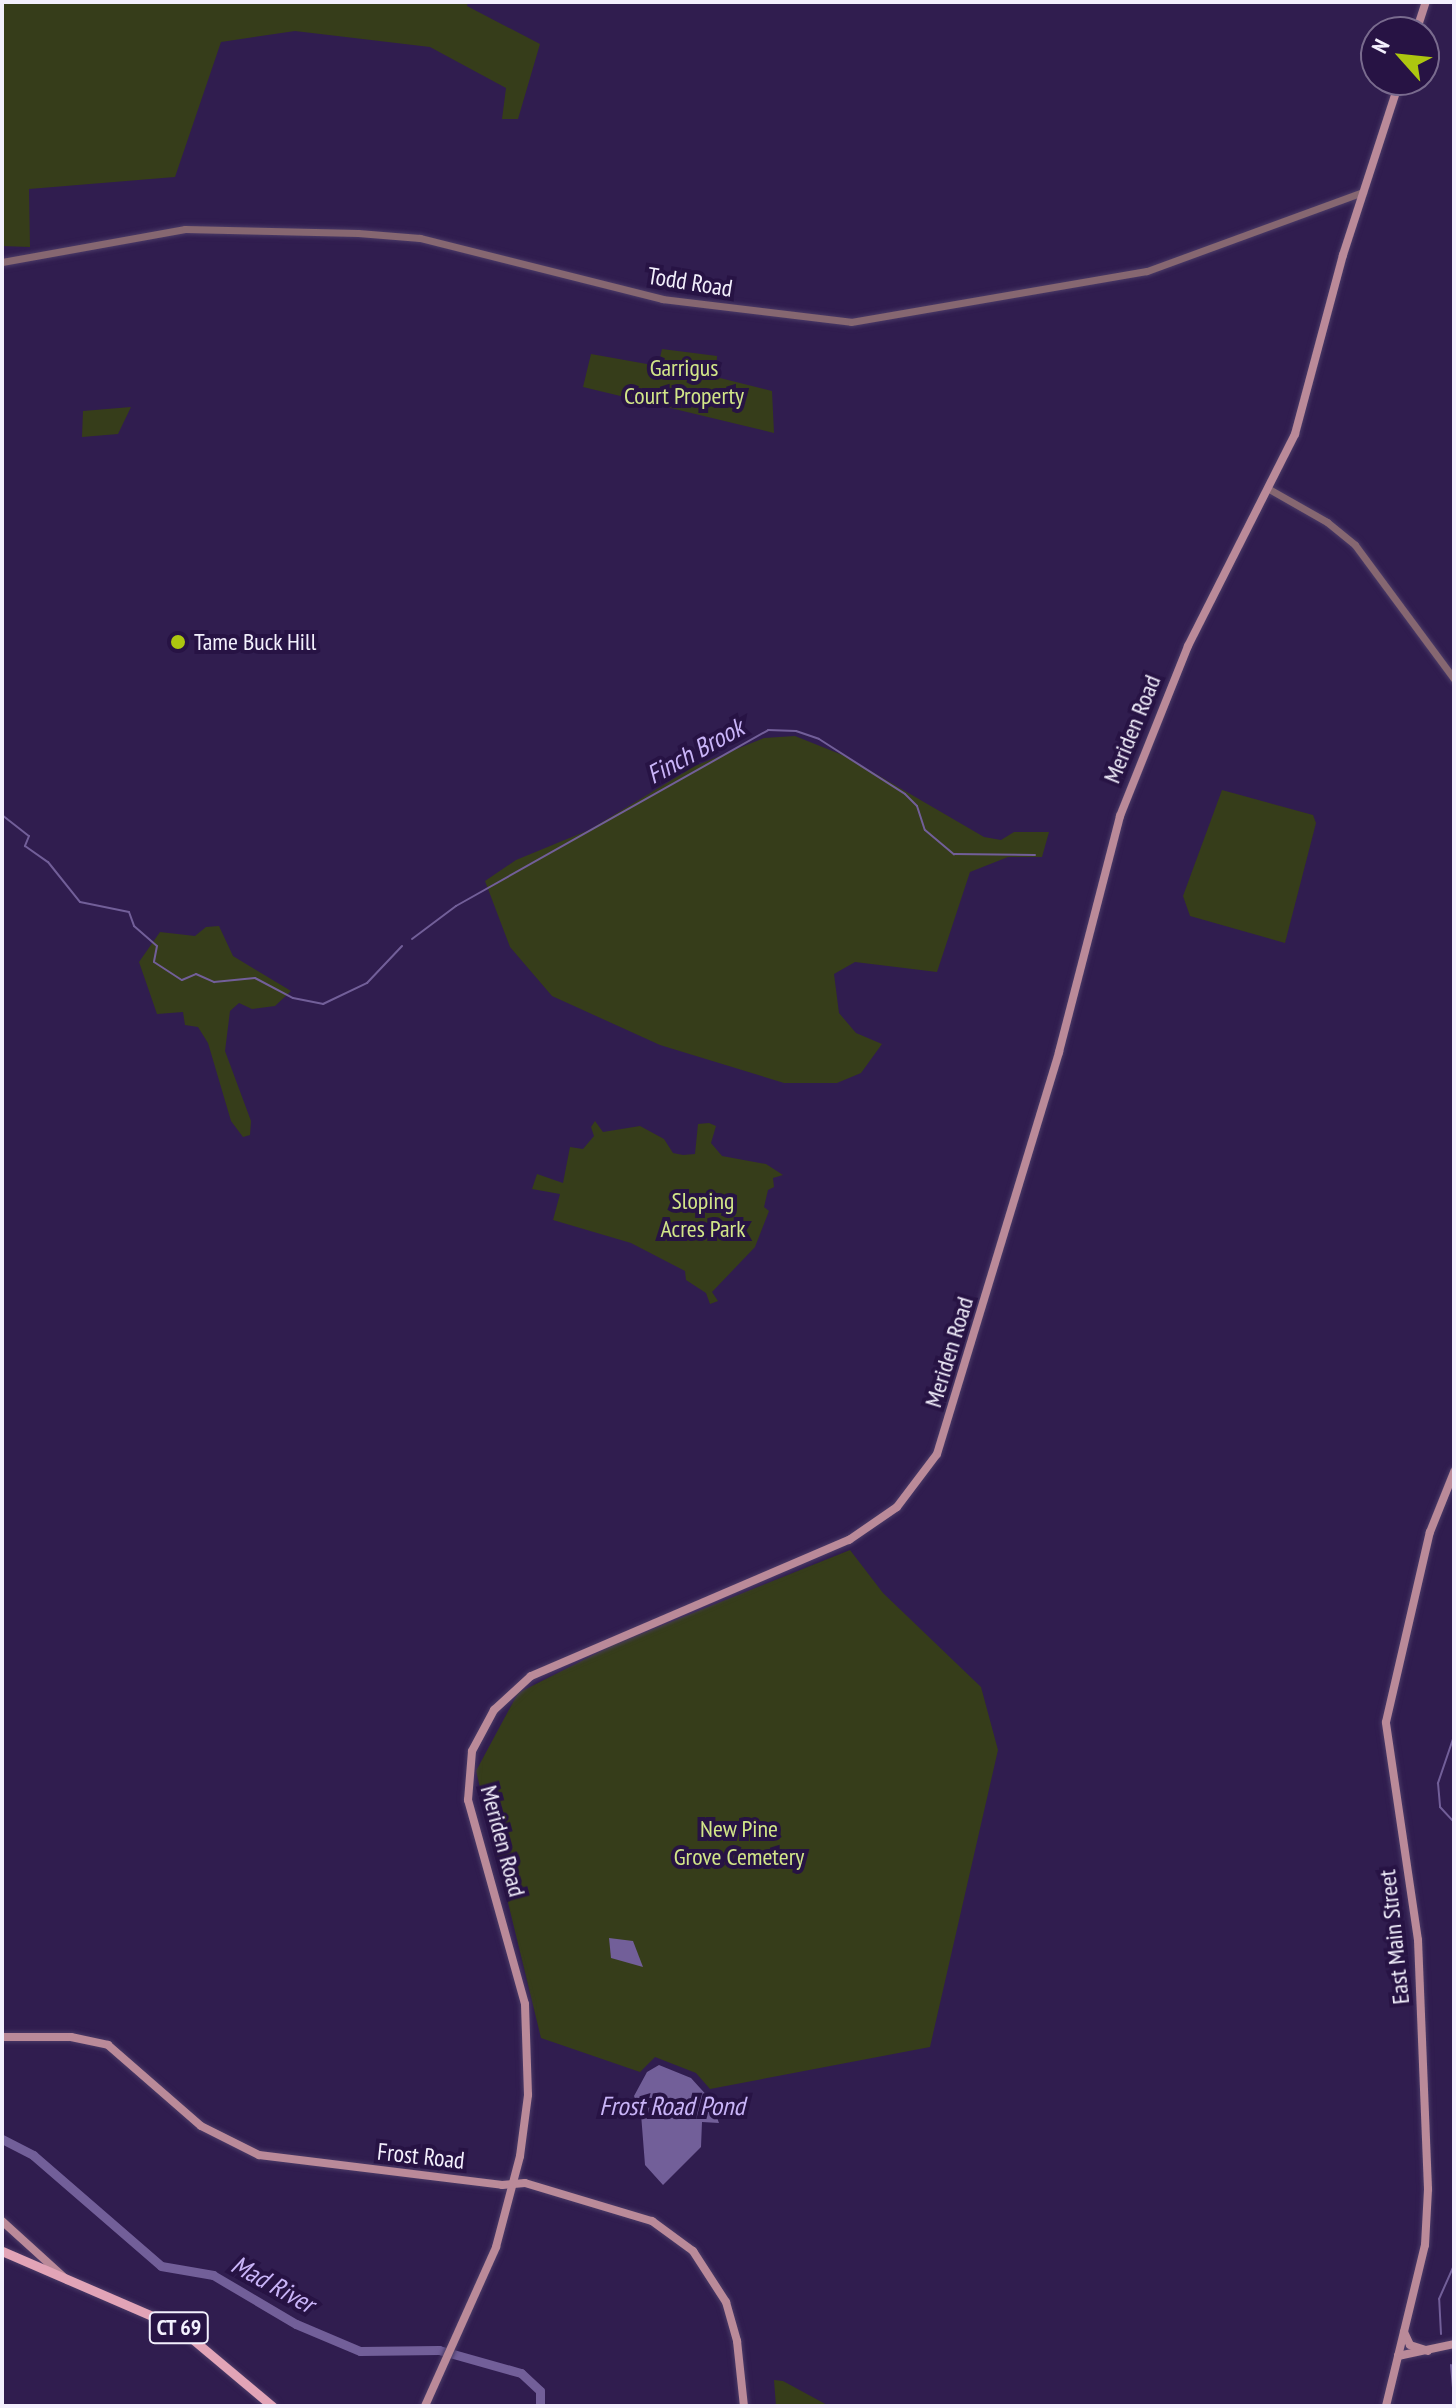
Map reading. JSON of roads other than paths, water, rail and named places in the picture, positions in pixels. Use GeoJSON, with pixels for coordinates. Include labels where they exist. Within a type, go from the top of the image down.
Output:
{"type":"FeatureCollection","features":[{"type":"Feature","properties":{"kind":"main road","name":"Meriden Road"},"geometry":{"type":"LineString","coordinates":[[425,2406],[494,2253],[513,2184],[527,2109],[528,2028],[517,1963],[468,1800],[467,1775],[477,1737],[505,1697],[531,1676],[849,1540],[890,1513],[927,1469],[957,1398],[1059,1052],[1120,816],[1176,673],[1301,419],[1363,192],[1395,96]]}},
{"type":"Feature","properties":{"kind":"main road","name":"East Main Street"},"geometry":{"type":"LineString","coordinates":[[1386,2406],[1404,2332],[1428,2205],[1420,1960],[1386,1742],[1387,1706],[1416,1607],[1428,1539],[1454,1472]]}},
{"type":"Feature","properties":{"kind":"main road","name":"Frost Road"},"geometry":{"type":"LineString","coordinates":[[2,2037],[71,2037],[108,2045],[208,2131],[259,2155],[513,2184],[637,2215],[693,2251],[730,2313],[744,2406]]}},
{"type":"Feature","properties":{"kind":"main road"},"geometry":{"type":"LineString","coordinates":[[2,2221],[68,2281]]}},
{"type":"Feature","properties":{"kind":"main road","name":"CT 69"},"geometry":{"type":"LineString","coordinates":[[2,2251],[68,2281],[103,2291],[185,2331],[272,2406]]}},
{"type":"Feature","properties":{"kind":"main road"},"geometry":{"type":"LineString","coordinates":[[1404,2332],[1410,2345],[1432,2352]]}},
{"type":"Feature","properties":{"kind":"main road"},"geometry":{"type":"LineString","coordinates":[[1398,2356],[1432,2352],[1454,2344]]}},
{"type":"Feature","properties":{"kind":"street","name":"Todd Road"},"geometry":{"type":"LineString","coordinates":[[2,262],[185,229],[358,233],[420,238],[662,299],[860,322],[1147,271],[1363,192]]}},
{"type":"Feature","properties":{"kind":"street"},"geometry":{"type":"LineString","coordinates":[[1269,489],[1327,522],[1355,545],[1454,679]]}},
{"type":"Feature","properties":{"kind":"water"},"geometry":{"type":"Polygon","coordinates":[[[609,1938],[633,1941],[643,1967],[611,1958],[609,1938]]]}},
{"type":"Feature","properties":{"kind":"water","name":"Frost Road Pond"},"geometry":{"type":"Polygon","coordinates":[[[659,2065],[691,2078],[710,2099],[719,2123],[702,2122],[701,2147],[663,2185],[645,2165],[641,2114],[634,2096],[647,2072],[659,2065]]]}},
{"type":"Feature","properties":{"kind":"waterway","name":"Finch Brook"},"geometry":{"type":"LineString","coordinates":[[412,939],[456,906],[768,730],[796,731],[819,739],[905,794],[917,806],[925,830],[954,854],[1035,855]]}},
{"type":"Feature","properties":{"kind":"waterway","name":"Finch Brook"},"geometry":{"type":"LineString","coordinates":[[2,815],[29,836],[25,846],[48,862],[80,902],[129,912],[134,926],[157,946],[154,962],[182,980],[196,974],[214,982],[255,978],[293,998],[323,1004],[367,983],[402,946]]}},
{"type":"Feature","properties":{"kind":"waterway"},"geometry":{"type":"LineString","coordinates":[[1454,1736],[1438,1783],[1440,1807],[1454,1822]]}},
{"type":"Feature","properties":{"kind":"waterway","name":"Mad River"},"geometry":{"type":"LineString","coordinates":[[2,2139],[33,2155],[161,2266],[213,2275],[296,2324],[360,2351],[439,2350],[521,2373],[540,2391],[540,2406]]}},
{"type":"Feature","properties":{"kind":"waterway"},"geometry":{"type":"LineString","coordinates":[[1441,2334],[1439,2299],[1454,2265]]}},
{"type":"Feature","properties":{"kind":"waterway"},"geometry":{"type":"LineString","coordinates":[[1451,2365],[1454,2399]]}},
{"type":"Feature","properties":{"kind":"place","name":"Tame Buck Hill"},"geometry":{"type":"Point","coordinates":[178,642]}},
{"type":"Feature","properties":{"kind":"park label","name":"Garrigus Court Property"},"geometry":{"type":"Point","coordinates":[684,382]}},
{"type":"Feature","properties":{"kind":"park label","name":"Sloping Acres Park"},"geometry":{"type":"Point","coordinates":[703,1215]}},
{"type":"Feature","properties":{"kind":"park label","name":"New Pine Grove Cemetery"},"geometry":{"type":"Point","coordinates":[739,1843]}}]}
